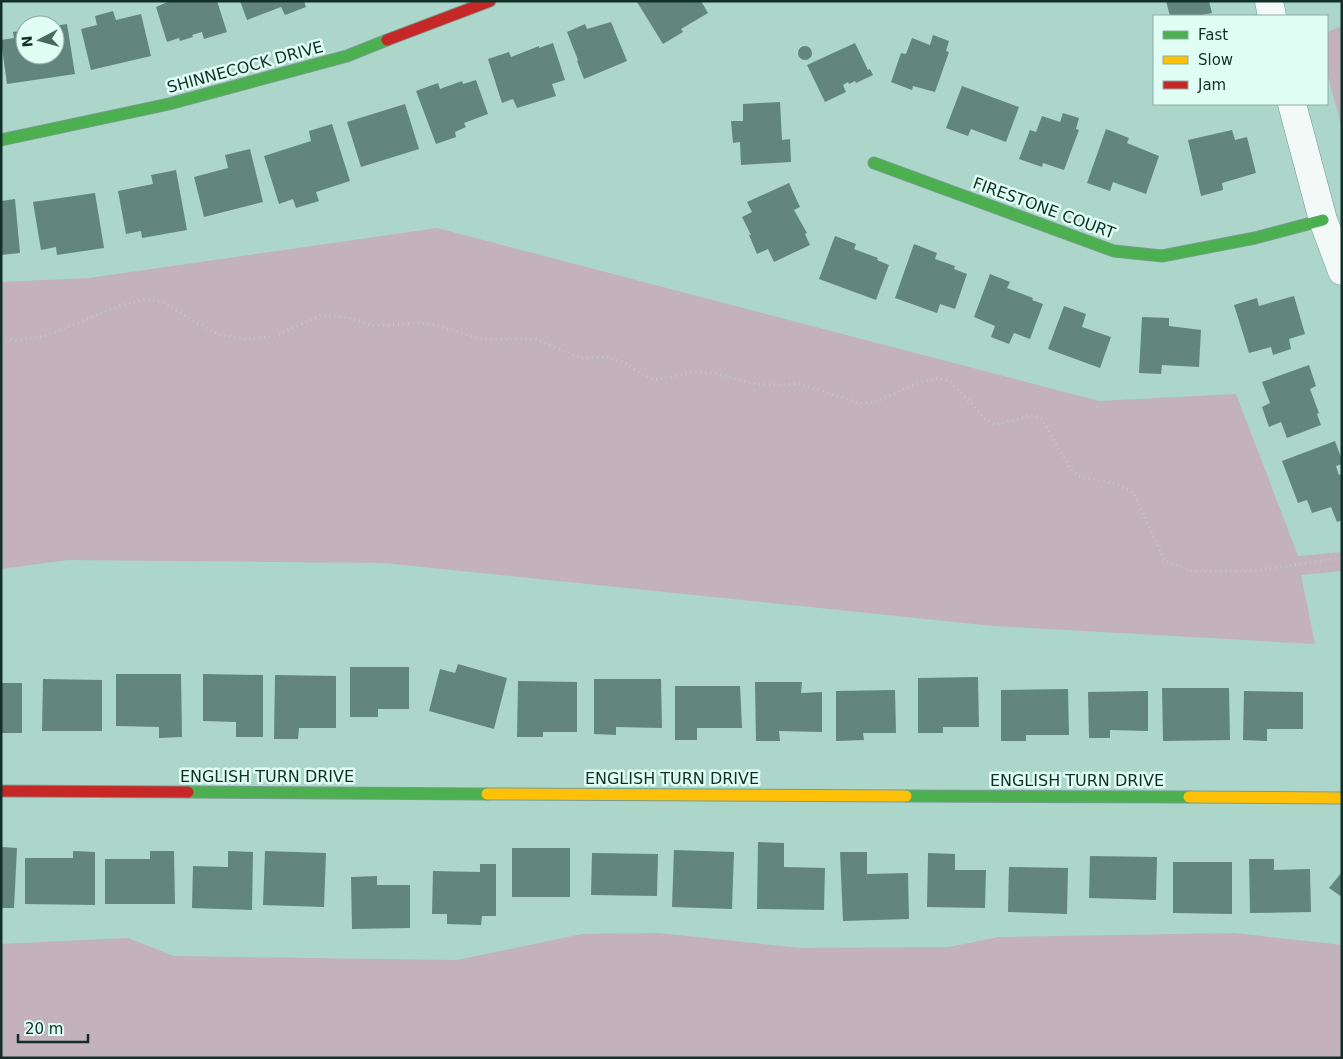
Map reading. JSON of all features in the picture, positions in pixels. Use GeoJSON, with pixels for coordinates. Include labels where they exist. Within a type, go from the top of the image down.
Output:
{"type":"FeatureCollection","features":[{"type":"Feature","properties":{"kind":"street","name":"SHINNECOCK DRIVE"},"geometry":{"type":"LineString","coordinates":[[1,140],[169,104],[347,56],[490,1]]}},
{"type":"Feature","properties":{"kind":"street"},"geometry":{"type":"LineString","coordinates":[[1269,1],[1272,15]]}},
{"type":"Feature","properties":{"kind":"street"},"geometry":{"type":"LineString","coordinates":[[1292,105],[1323,220],[1342,271]]}},
{"type":"Feature","properties":{"kind":"street","name":"FIRESTONE COURT"},"geometry":{"type":"LineString","coordinates":[[874,163],[1114,251],[1162,256],[1255,238],[1323,220]]}},
{"type":"Feature","properties":{"kind":"street","name":"ENGLISH TURN DRIVE"},"geometry":{"type":"LineString","coordinates":[[1,791],[1342,798]]}},
{"type":"Feature","properties":{"kind":"path"},"geometry":{"type":"LineString","coordinates":[[1,336],[16,340],[45,336],[122,305],[147,299],[166,303],[194,322],[218,334],[246,339],[272,337],[322,315],[349,318],[373,326],[436,325],[480,339],[535,339],[581,358],[605,358],[626,363],[641,374],[655,380],[696,372],[715,373],[755,384],[800,384],[859,403],[875,402],[922,382],[938,378],[951,382],[983,417],[996,425],[1032,415],[1042,419],[1070,468],[1078,476],[1116,484],[1133,492],[1165,561],[1192,571],[1254,571],[1342,558]]}},
{"type":"Feature","properties":{"kind":"shaded area"},"geometry":{"type":"Polygon","coordinates":[[[1342,26],[1342,129],[1328,76],[1328,32],[1342,26]]]}},
{"type":"Feature","properties":{"kind":"shaded area"},"geometry":{"type":"Polygon","coordinates":[[[437,228],[1099,401],[1236,394],[1298,556],[1342,552],[1342,571],[1301,575],[1315,644],[993,626],[384,563],[68,560],[1,569],[1,282],[89,278],[437,228]]]}},
{"type":"Feature","properties":{"kind":"shaded area"},"geometry":{"type":"Polygon","coordinates":[[[658,933],[801,948],[949,947],[999,937],[1235,933],[1342,945],[1342,1058],[1,1058],[1,944],[128,938],[174,956],[457,960],[582,934],[658,933]]]}},
{"type":"Feature","properties":{"kind":"building"},"geometry":{"type":"Polygon","coordinates":[[[170,1],[217,1],[227,32],[204,39],[202,32],[180,41],[179,38],[167,42],[156,7],[170,1]]]}},
{"type":"Feature","properties":{"kind":"building"},"geometry":{"type":"Polygon","coordinates":[[[240,1],[304,1],[306,7],[285,15],[281,7],[247,20],[240,1]]]}},
{"type":"Feature","properties":{"kind":"building"},"geometry":{"type":"Polygon","coordinates":[[[638,1],[701,1],[708,13],[681,29],[683,32],[663,44],[638,1]]]}},
{"type":"Feature","properties":{"kind":"building"},"geometry":{"type":"Polygon","coordinates":[[[1166,1],[1209,1],[1212,13],[1201,15],[1170,15],[1166,1]]]}},
{"type":"Feature","properties":{"kind":"building"},"geometry":{"type":"Polygon","coordinates":[[[113,11],[116,20],[141,14],[151,56],[91,70],[81,29],[97,25],[95,16],[113,11]]]}},
{"type":"Feature","properties":{"kind":"building"},"geometry":{"type":"Polygon","coordinates":[[[611,22],[627,61],[584,79],[567,32],[585,24],[587,29],[611,22]]]}},
{"type":"Feature","properties":{"kind":"building"},"geometry":{"type":"Polygon","coordinates":[[[65,24],[67,24],[75,74],[7,84],[1,40],[14,38],[13,32],[15,32],[15,65],[65,65],[65,24]]]}},
{"type":"Feature","properties":{"kind":"building"},"geometry":{"type":"Polygon","coordinates":[[[933,35],[949,41],[946,51],[949,52],[935,92],[913,86],[912,90],[891,82],[901,53],[906,54],[912,38],[930,45],[933,35]]]}},
{"type":"Feature","properties":{"kind":"building"},"geometry":{"type":"Polygon","coordinates":[[[553,43],[565,80],[552,84],[556,96],[517,108],[513,99],[502,103],[488,59],[509,52],[511,57],[539,46],[539,48],[553,43]]]}},
{"type":"Feature","properties":{"kind":"building"},"geometry":{"type":"Polygon","coordinates":[[[855,43],[868,70],[870,69],[873,75],[856,83],[855,81],[849,84],[848,82],[843,85],[846,92],[825,102],[807,65],[855,43]]]}},
{"type":"Feature","properties":{"kind":"building"},"geometry":{"type":"Polygon","coordinates":[[[802,46],[808,46],[812,53],[808,60],[802,60],[798,56],[798,50],[802,46]]]}},
{"type":"Feature","properties":{"kind":"building"},"geometry":{"type":"Polygon","coordinates":[[[476,80],[488,114],[464,123],[466,127],[455,132],[456,137],[436,144],[416,91],[438,83],[440,89],[462,81],[463,84],[476,80]]]}},
{"type":"Feature","properties":{"kind":"building"},"geometry":{"type":"Polygon","coordinates":[[[962,86],[1019,107],[1006,142],[971,129],[968,136],[946,128],[962,86]]]}},
{"type":"Feature","properties":{"kind":"building"},"geometry":{"type":"Polygon","coordinates":[[[780,102],[782,140],[790,139],[791,162],[741,165],[740,142],[733,143],[731,121],[743,121],[743,104],[780,102]]]}},
{"type":"Feature","properties":{"kind":"building"},"geometry":{"type":"Polygon","coordinates":[[[405,104],[419,149],[361,167],[347,122],[405,104]]]}},
{"type":"Feature","properties":{"kind":"building"},"geometry":{"type":"Polygon","coordinates":[[[1063,113],[1079,118],[1076,129],[1079,130],[1064,170],[1043,163],[1042,167],[1019,159],[1030,130],[1036,132],[1042,116],[1060,122],[1063,113]]]}},
{"type":"Feature","properties":{"kind":"building"},"geometry":{"type":"Polygon","coordinates":[[[332,124],[350,181],[316,192],[319,201],[296,208],[293,199],[279,204],[264,156],[311,141],[309,131],[332,124]]]}},
{"type":"Feature","properties":{"kind":"building"},"geometry":{"type":"Polygon","coordinates":[[[1106,129],[1129,138],[1127,143],[1159,156],[1146,194],[1113,182],[1110,191],[1087,183],[1106,129]]]}},
{"type":"Feature","properties":{"kind":"building"},"geometry":{"type":"Polygon","coordinates":[[[1232,130],[1235,140],[1247,137],[1256,173],[1222,183],[1223,190],[1201,196],[1188,140],[1232,130]]]}},
{"type":"Feature","properties":{"kind":"building"},"geometry":{"type":"Polygon","coordinates":[[[250,149],[263,202],[204,217],[194,177],[228,168],[225,155],[250,149]]]}},
{"type":"Feature","properties":{"kind":"building"},"geometry":{"type":"Polygon","coordinates":[[[176,170],[187,230],[142,238],[141,231],[126,234],[118,191],[153,184],[151,175],[176,170]]]}},
{"type":"Feature","properties":{"kind":"building"},"geometry":{"type":"Polygon","coordinates":[[[789,183],[800,207],[794,210],[807,233],[805,234],[810,245],[774,262],[768,249],[757,254],[749,235],[751,235],[742,217],[752,212],[747,202],[789,183]]]}},
{"type":"Feature","properties":{"kind":"building"},"geometry":{"type":"Polygon","coordinates":[[[95,193],[104,248],[57,255],[56,247],[41,250],[33,202],[95,193]]]}},
{"type":"Feature","properties":{"kind":"building"},"geometry":{"type":"Polygon","coordinates":[[[15,199],[20,253],[1,255],[1,201],[15,199]]]}},
{"type":"Feature","properties":{"kind":"building"},"geometry":{"type":"Polygon","coordinates":[[[835,236],[856,244],[854,249],[878,258],[877,260],[889,265],[876,300],[819,279],[835,236]]]}},
{"type":"Feature","properties":{"kind":"building"},"geometry":{"type":"Polygon","coordinates":[[[914,244],[937,253],[935,259],[955,266],[954,269],[967,274],[955,309],[940,304],[937,313],[895,298],[914,244]]]}},
{"type":"Feature","properties":{"kind":"building"},"geometry":{"type":"Polygon","coordinates":[[[990,274],[1010,282],[1007,288],[1043,304],[1030,339],[1014,333],[1009,344],[991,337],[995,326],[974,317],[990,274]]]}},
{"type":"Feature","properties":{"kind":"building"},"geometry":{"type":"Polygon","coordinates":[[[1294,296],[1305,334],[1289,339],[1291,349],[1273,355],[1271,347],[1249,353],[1234,305],[1257,298],[1259,306],[1294,296]]]}},
{"type":"Feature","properties":{"kind":"building"},"geometry":{"type":"Polygon","coordinates":[[[1064,306],[1086,314],[1082,327],[1111,337],[1100,368],[1048,349],[1064,306]]]}},
{"type":"Feature","properties":{"kind":"building"},"geometry":{"type":"Polygon","coordinates":[[[1142,317],[1169,318],[1169,326],[1201,330],[1199,367],[1162,365],[1161,374],[1139,373],[1142,317]]]}},
{"type":"Feature","properties":{"kind":"building"},"geometry":{"type":"Polygon","coordinates":[[[1309,365],[1316,386],[1310,389],[1319,413],[1317,414],[1321,425],[1287,438],[1281,422],[1269,427],[1262,407],[1270,403],[1262,382],[1309,365]]]}},
{"type":"Feature","properties":{"kind":"building"},"geometry":{"type":"Polygon","coordinates":[[[1335,441],[1342,460],[1342,464],[1336,466],[1339,475],[1342,474],[1342,520],[1337,522],[1331,507],[1312,513],[1307,500],[1298,503],[1282,461],[1335,441]]]}},
{"type":"Feature","properties":{"kind":"building"},"geometry":{"type":"Polygon","coordinates":[[[458,664],[507,678],[494,729],[429,711],[440,669],[455,673],[458,664]]]}},
{"type":"Feature","properties":{"kind":"building"},"geometry":{"type":"Polygon","coordinates":[[[350,667],[409,667],[409,709],[378,709],[378,717],[350,717],[350,667]]]}},
{"type":"Feature","properties":{"kind":"building"},"geometry":{"type":"Polygon","coordinates":[[[116,674],[181,674],[182,737],[159,738],[159,727],[116,726],[116,674]]]}},
{"type":"Feature","properties":{"kind":"building"},"geometry":{"type":"Polygon","coordinates":[[[203,674],[263,675],[263,737],[236,737],[236,722],[203,721],[203,674]]]}},
{"type":"Feature","properties":{"kind":"building"},"geometry":{"type":"Polygon","coordinates":[[[275,675],[336,676],[336,728],[299,728],[298,739],[274,739],[275,675]]]}},
{"type":"Feature","properties":{"kind":"building"},"geometry":{"type":"Polygon","coordinates":[[[978,677],[979,727],[943,727],[943,733],[918,733],[918,678],[978,677]]]}},
{"type":"Feature","properties":{"kind":"building"},"geometry":{"type":"Polygon","coordinates":[[[43,679],[102,680],[102,731],[42,731],[43,679]]]}},
{"type":"Feature","properties":{"kind":"building"},"geometry":{"type":"Polygon","coordinates":[[[594,679],[661,679],[662,728],[616,727],[616,735],[594,734],[594,679]]]}},
{"type":"Feature","properties":{"kind":"building"},"geometry":{"type":"Polygon","coordinates":[[[518,681],[577,682],[577,732],[543,732],[543,737],[517,737],[518,681]]]}},
{"type":"Feature","properties":{"kind":"building"},"geometry":{"type":"Polygon","coordinates":[[[755,682],[802,682],[801,693],[822,692],[822,732],[779,731],[780,741],[756,741],[755,682]]]}},
{"type":"Feature","properties":{"kind":"building"},"geometry":{"type":"Polygon","coordinates":[[[1,683],[22,683],[22,733],[1,733],[1,683]]]}},
{"type":"Feature","properties":{"kind":"building"},"geometry":{"type":"Polygon","coordinates":[[[675,686],[740,686],[742,728],[697,728],[697,740],[675,740],[675,686]]]}},
{"type":"Feature","properties":{"kind":"building"},"geometry":{"type":"Polygon","coordinates":[[[1162,688],[1229,688],[1230,740],[1163,741],[1162,688]]]}},
{"type":"Feature","properties":{"kind":"building"},"geometry":{"type":"Polygon","coordinates":[[[1068,689],[1069,735],[1026,735],[1026,741],[1001,741],[1001,690],[1068,689]]]}},
{"type":"Feature","properties":{"kind":"building"},"geometry":{"type":"Polygon","coordinates":[[[895,690],[896,733],[863,733],[864,740],[836,741],[836,691],[895,690]]]}},
{"type":"Feature","properties":{"kind":"building"},"geometry":{"type":"Polygon","coordinates":[[[1148,691],[1148,731],[1110,730],[1110,738],[1089,738],[1088,692],[1148,691]]]}},
{"type":"Feature","properties":{"kind":"building"},"geometry":{"type":"Polygon","coordinates":[[[1244,691],[1303,692],[1303,729],[1267,729],[1267,741],[1243,740],[1244,691]]]}},
{"type":"Feature","properties":{"kind":"building"},"geometry":{"type":"Polygon","coordinates":[[[758,842],[784,843],[784,867],[825,868],[824,910],[757,909],[758,842]]]}},
{"type":"Feature","properties":{"kind":"building"},"geometry":{"type":"Polygon","coordinates":[[[1,847],[17,848],[14,908],[1,908],[1,847]]]}},
{"type":"Feature","properties":{"kind":"building"},"geometry":{"type":"Polygon","coordinates":[[[512,848],[570,848],[570,897],[512,897],[512,848]]]}},
{"type":"Feature","properties":{"kind":"building"},"geometry":{"type":"Polygon","coordinates":[[[674,850],[734,852],[732,909],[672,907],[674,850]]]}},
{"type":"Feature","properties":{"kind":"building"},"geometry":{"type":"Polygon","coordinates":[[[73,851],[95,852],[95,905],[25,904],[25,858],[73,858],[73,851]]]}},
{"type":"Feature","properties":{"kind":"building"},"geometry":{"type":"Polygon","coordinates":[[[150,851],[174,851],[175,904],[105,904],[105,859],[150,859],[150,851]]]}},
{"type":"Feature","properties":{"kind":"building"},"geometry":{"type":"Polygon","coordinates":[[[228,851],[253,852],[252,910],[192,908],[193,866],[228,867],[228,851]]]}},
{"type":"Feature","properties":{"kind":"building"},"geometry":{"type":"Polygon","coordinates":[[[265,851],[326,853],[324,907],[263,905],[265,851]]]}},
{"type":"Feature","properties":{"kind":"building"},"geometry":{"type":"Polygon","coordinates":[[[840,852],[867,852],[867,874],[908,873],[909,919],[843,921],[840,852]]]}},
{"type":"Feature","properties":{"kind":"building"},"geometry":{"type":"Polygon","coordinates":[[[592,853],[658,854],[657,896],[591,895],[592,853]]]}},
{"type":"Feature","properties":{"kind":"building"},"geometry":{"type":"Polygon","coordinates":[[[928,853],[955,854],[955,870],[986,870],[985,908],[927,907],[928,853]]]}},
{"type":"Feature","properties":{"kind":"building"},"geometry":{"type":"Polygon","coordinates":[[[1090,856],[1157,857],[1156,900],[1089,898],[1090,856]]]}},
{"type":"Feature","properties":{"kind":"building"},"geometry":{"type":"Polygon","coordinates":[[[1249,859],[1274,859],[1274,870],[1310,869],[1311,912],[1250,913],[1249,859]]]}},
{"type":"Feature","properties":{"kind":"building"},"geometry":{"type":"Polygon","coordinates":[[[1173,862],[1232,862],[1232,914],[1173,913],[1173,862]]]}},
{"type":"Feature","properties":{"kind":"building"},"geometry":{"type":"Polygon","coordinates":[[[480,864],[496,864],[496,916],[482,916],[481,925],[447,924],[447,914],[432,914],[433,871],[480,872],[480,864]]]}},
{"type":"Feature","properties":{"kind":"building"},"geometry":{"type":"Polygon","coordinates":[[[1009,867],[1068,868],[1067,914],[1008,912],[1009,867]]]}},
{"type":"Feature","properties":{"kind":"building"},"geometry":{"type":"Polygon","coordinates":[[[1342,872],[1342,897],[1329,888],[1342,872]]]}},
{"type":"Feature","properties":{"kind":"building"},"geometry":{"type":"Polygon","coordinates":[[[377,876],[377,885],[410,885],[410,928],[352,929],[351,877],[377,876]]]}},
{"type":"Feature","properties":{"kind":"traffic: fast"},"geometry":{"type":"LineString","coordinates":[[1,140],[169,104],[347,56],[387,40]]}},
{"type":"Feature","properties":{"kind":"traffic: fast"},"geometry":{"type":"LineString","coordinates":[[874,163],[1114,251],[1162,256],[1255,238],[1323,220]]}},
{"type":"Feature","properties":{"kind":"traffic: fast"},"geometry":{"type":"LineString","coordinates":[[188,792],[487,794]]}},
{"type":"Feature","properties":{"kind":"traffic: fast"},"geometry":{"type":"LineString","coordinates":[[906,796],[1189,797]]}},
{"type":"Feature","properties":{"kind":"traffic: slow"},"geometry":{"type":"LineString","coordinates":[[487,794],[906,796]]}},
{"type":"Feature","properties":{"kind":"traffic: slow"},"geometry":{"type":"LineString","coordinates":[[1189,797],[1342,798]]}},
{"type":"Feature","properties":{"kind":"traffic: jam"},"geometry":{"type":"LineString","coordinates":[[387,40],[490,1]]}},
{"type":"Feature","properties":{"kind":"traffic: jam"},"geometry":{"type":"LineString","coordinates":[[1,791],[188,792]]}}]}
